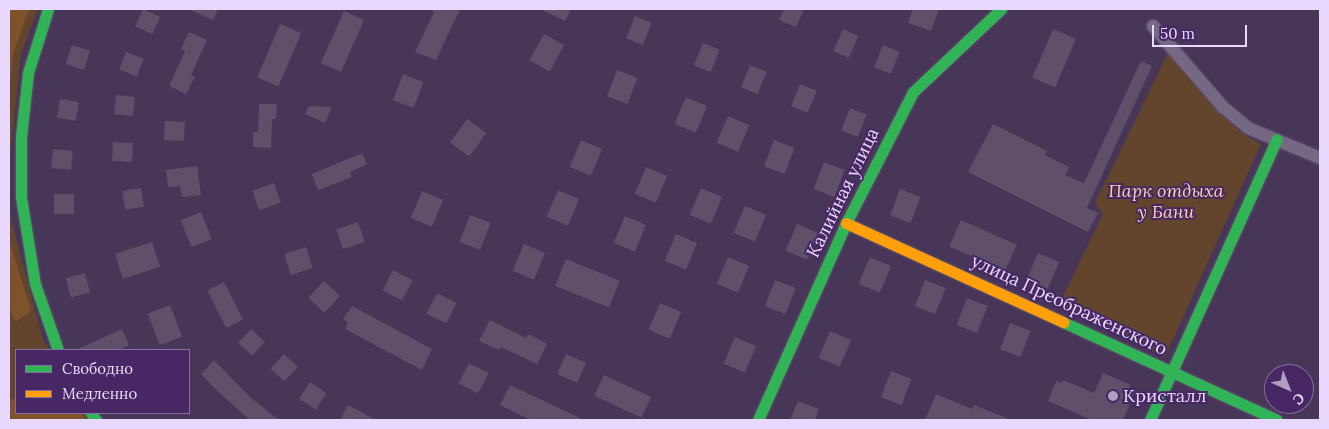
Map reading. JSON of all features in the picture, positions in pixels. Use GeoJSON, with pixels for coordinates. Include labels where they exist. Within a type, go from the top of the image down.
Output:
{"type":"FeatureCollection","features":[{"type":"Feature","properties":{"kind":"street"},"geometry":{"type":"LineString","coordinates":[[48,9],[28,73],[21,136],[21,197],[35,284],[58,349]]}},
{"type":"Feature","properties":{"kind":"street","name":"Калийная улица"},"geometry":{"type":"LineString","coordinates":[[758,420],[846,222],[913,92],[1001,9]]}},
{"type":"Feature","properties":{"kind":"street"},"geometry":{"type":"LineString","coordinates":[[1153,26],[1223,107],[1248,128],[1320,158]]}},
{"type":"Feature","properties":{"kind":"street"},"geometry":{"type":"LineString","coordinates":[[1150,420],[1277,139]]}},
{"type":"Feature","properties":{"kind":"street","name":"улица Преображенского"},"geometry":{"type":"LineString","coordinates":[[846,222],[1277,420]]}},
{"type":"Feature","properties":{"kind":"green space"},"geometry":{"type":"Polygon","coordinates":[[[9,9],[38,9],[21,54],[9,169],[9,9]]]}},
{"type":"Feature","properties":{"kind":"green space","name":"Парк отдыха у Бани"},"geometry":{"type":"Polygon","coordinates":[[[1168,53],[1216,110],[1243,134],[1261,144],[1165,357],[1058,307],[1103,214],[1095,203],[1168,53]]]}},
{"type":"Feature","properties":{"kind":"green space"},"geometry":{"type":"Polygon","coordinates":[[[9,211],[43,340],[49,349],[15,349],[15,414],[90,414],[94,420],[9,420],[9,211]]]}},
{"type":"Feature","properties":{"kind":"shaded area"},"geometry":{"type":"Polygon","coordinates":[[[9,9],[29,9],[13,54],[9,93],[9,9]]]}},
{"type":"Feature","properties":{"kind":"shaded area"},"geometry":{"type":"Polygon","coordinates":[[[9,239],[31,311],[15,322],[9,306],[9,239]]]}},
{"type":"Feature","properties":{"kind":"shaded area"},"geometry":{"type":"Polygon","coordinates":[[[15,398],[15,414],[82,414],[86,420],[9,420],[9,402],[15,398]]]}},
{"type":"Feature","properties":{"kind":"building"},"geometry":{"type":"Polygon","coordinates":[[[143,9],[160,17],[152,34],[135,26],[143,9]]]}},
{"type":"Feature","properties":{"kind":"building"},"geometry":{"type":"Polygon","coordinates":[[[188,9],[218,9],[213,20],[188,9]]]}},
{"type":"Feature","properties":{"kind":"building"},"geometry":{"type":"Polygon","coordinates":[[[428,9],[460,9],[436,60],[415,52],[434,12],[428,9]]]}},
{"type":"Feature","properties":{"kind":"building"},"geometry":{"type":"Polygon","coordinates":[[[540,9],[571,9],[565,21],[540,9]]]}},
{"type":"Feature","properties":{"kind":"building"},"geometry":{"type":"Polygon","coordinates":[[[784,9],[804,9],[796,27],[779,20],[784,9]]]}},
{"type":"Feature","properties":{"kind":"building"},"geometry":{"type":"Polygon","coordinates":[[[913,9],[939,9],[931,31],[908,23],[913,9]]]}},
{"type":"Feature","properties":{"kind":"building"},"geometry":{"type":"Polygon","coordinates":[[[344,11],[364,20],[341,72],[321,63],[344,11]]]}},
{"type":"Feature","properties":{"kind":"building"},"geometry":{"type":"Polygon","coordinates":[[[635,16],[652,23],[643,45],[626,38],[635,16]]]}},
{"type":"Feature","properties":{"kind":"building"},"geometry":{"type":"Polygon","coordinates":[[[280,24],[301,33],[279,86],[257,77],[280,24]]]}},
{"type":"Feature","properties":{"kind":"building"},"geometry":{"type":"Polygon","coordinates":[[[843,29],[859,36],[849,58],[833,51],[843,29]]]}},
{"type":"Feature","properties":{"kind":"building"},"geometry":{"type":"Polygon","coordinates":[[[1053,29],[1076,39],[1055,88],[1032,78],[1053,29]]]}},
{"type":"Feature","properties":{"kind":"building"},"geometry":{"type":"Polygon","coordinates":[[[189,32],[207,40],[191,75],[195,77],[186,94],[169,86],[185,51],[181,49],[189,32]]]}},
{"type":"Feature","properties":{"kind":"building"},"geometry":{"type":"Polygon","coordinates":[[[544,34],[564,45],[550,71],[529,60],[544,34]]]}},
{"type":"Feature","properties":{"kind":"building"},"geometry":{"type":"Polygon","coordinates":[[[703,43],[720,50],[711,72],[694,65],[703,43]]]}},
{"type":"Feature","properties":{"kind":"building"},"geometry":{"type":"Polygon","coordinates":[[[72,45],[90,51],[84,70],[66,64],[72,45]]]}},
{"type":"Feature","properties":{"kind":"building"},"geometry":{"type":"Polygon","coordinates":[[[883,45],[900,52],[891,74],[874,67],[883,45]]]}},
{"type":"Feature","properties":{"kind":"building"},"geometry":{"type":"Polygon","coordinates":[[[126,52],[144,59],[137,77],[119,70],[126,52]]]}},
{"type":"Feature","properties":{"kind":"building"},"geometry":{"type":"Polygon","coordinates":[[[1141,61],[1152,66],[1087,208],[1098,213],[1088,232],[968,172],[993,124],[1047,151],[1045,155],[1069,167],[1065,175],[1084,183],[1141,61]]]}},
{"type":"Feature","properties":{"kind":"building"},"geometry":{"type":"Polygon","coordinates":[[[750,65],[767,72],[758,94],[741,87],[750,65]]]}},
{"type":"Feature","properties":{"kind":"building"},"geometry":{"type":"Polygon","coordinates":[[[617,70],[638,78],[628,104],[607,96],[617,70]]]}},
{"type":"Feature","properties":{"kind":"building"},"geometry":{"type":"Polygon","coordinates":[[[403,74],[424,82],[414,108],[393,100],[403,74]]]}},
{"type":"Feature","properties":{"kind":"building"},"geometry":{"type":"Polygon","coordinates":[[[800,84],[817,91],[808,113],[791,106],[800,84]]]}},
{"type":"Feature","properties":{"kind":"building"},"geometry":{"type":"Polygon","coordinates":[[[116,95],[135,97],[133,116],[114,114],[116,95]]]}},
{"type":"Feature","properties":{"kind":"building"},"geometry":{"type":"Polygon","coordinates":[[[686,97],[707,106],[696,133],[675,124],[686,97]]]}},
{"type":"Feature","properties":{"kind":"building"},"geometry":{"type":"Polygon","coordinates":[[[60,99],[79,102],[76,121],[57,118],[60,99]]]}},
{"type":"Feature","properties":{"kind":"building"},"geometry":{"type":"Polygon","coordinates":[[[259,104],[277,104],[276,119],[272,119],[271,148],[253,147],[253,132],[258,132],[259,104]]]}},
{"type":"Feature","properties":{"kind":"building"},"geometry":{"type":"Polygon","coordinates":[[[309,106],[332,107],[325,123],[305,114],[309,106]]]}},
{"type":"Feature","properties":{"kind":"building"},"geometry":{"type":"Polygon","coordinates":[[[850,108],[867,115],[858,137],[841,130],[850,108]]]}},
{"type":"Feature","properties":{"kind":"building"},"geometry":{"type":"Polygon","coordinates":[[[728,116],[749,125],[738,152],[717,143],[728,116]]]}},
{"type":"Feature","properties":{"kind":"building"},"geometry":{"type":"Polygon","coordinates":[[[467,119],[486,133],[469,157],[450,142],[467,119]]]}},
{"type":"Feature","properties":{"kind":"building"},"geometry":{"type":"Polygon","coordinates":[[[165,121],[185,122],[184,141],[164,140],[165,121]]]}},
{"type":"Feature","properties":{"kind":"building"},"geometry":{"type":"Polygon","coordinates":[[[581,140],[602,149],[591,176],[570,167],[581,140]]]}},
{"type":"Feature","properties":{"kind":"building"},"geometry":{"type":"Polygon","coordinates":[[[774,140],[795,148],[785,174],[764,166],[774,140]]]}},
{"type":"Feature","properties":{"kind":"building"},"geometry":{"type":"Polygon","coordinates":[[[113,142],[133,143],[132,162],[112,161],[113,142]]]}},
{"type":"Feature","properties":{"kind":"building"},"geometry":{"type":"Polygon","coordinates":[[[53,149],[73,151],[71,170],[51,168],[53,149]]]}},
{"type":"Feature","properties":{"kind":"building"},"geometry":{"type":"Polygon","coordinates":[[[362,153],[367,164],[350,172],[352,177],[318,190],[312,174],[362,153]]]}},
{"type":"Feature","properties":{"kind":"building"},"geometry":{"type":"Polygon","coordinates":[[[824,162],[845,170],[834,197],[814,189],[824,162]]]}},
{"type":"Feature","properties":{"kind":"building"},"geometry":{"type":"Polygon","coordinates":[[[197,166],[201,195],[182,197],[180,186],[168,187],[166,170],[197,166]]]}},
{"type":"Feature","properties":{"kind":"building"},"geometry":{"type":"Polygon","coordinates":[[[646,167],[667,176],[656,203],[635,194],[646,167]]]}},
{"type":"Feature","properties":{"kind":"building"},"geometry":{"type":"Polygon","coordinates":[[[274,183],[281,203],[259,210],[252,190],[274,183]]]}},
{"type":"Feature","properties":{"kind":"building"},"geometry":{"type":"Polygon","coordinates":[[[141,188],[144,207],[125,210],[122,191],[141,188]]]}},
{"type":"Feature","properties":{"kind":"building"},"geometry":{"type":"Polygon","coordinates":[[[701,188],[722,197],[711,224],[690,215],[701,188]]]}},
{"type":"Feature","properties":{"kind":"building"},"geometry":{"type":"Polygon","coordinates":[[[900,189],[921,197],[911,223],[890,215],[900,189]]]}},
{"type":"Feature","properties":{"kind":"building"},"geometry":{"type":"Polygon","coordinates":[[[558,190],[579,199],[568,226],[547,217],[558,190]]]}},
{"type":"Feature","properties":{"kind":"building"},"geometry":{"type":"Polygon","coordinates":[[[422,191],[443,200],[432,227],[411,218],[422,191]]]}},
{"type":"Feature","properties":{"kind":"building"},"geometry":{"type":"Polygon","coordinates":[[[54,194],[74,194],[74,214],[54,214],[54,194]]]}},
{"type":"Feature","properties":{"kind":"building"},"geometry":{"type":"Polygon","coordinates":[[[745,206],[766,215],[755,242],[734,233],[745,206]]]}},
{"type":"Feature","properties":{"kind":"building"},"geometry":{"type":"Polygon","coordinates":[[[201,212],[212,239],[191,247],[181,220],[201,212]]]}},
{"type":"Feature","properties":{"kind":"building"},"geometry":{"type":"Polygon","coordinates":[[[470,215],[491,223],[480,250],[460,242],[470,215]]]}},
{"type":"Feature","properties":{"kind":"building"},"geometry":{"type":"Polygon","coordinates":[[[625,216],[646,225],[635,252],[614,243],[625,216]]]}},
{"type":"Feature","properties":{"kind":"building"},"geometry":{"type":"Polygon","coordinates":[[[961,220],[1017,245],[1005,271],[949,246],[961,220]]]}},
{"type":"Feature","properties":{"kind":"building"},"geometry":{"type":"Polygon","coordinates":[[[358,222],[365,242],[343,249],[336,229],[358,222]]]}},
{"type":"Feature","properties":{"kind":"building"},"geometry":{"type":"Polygon","coordinates":[[[797,224],[818,233],[807,260],[786,251],[797,224]]]}},
{"type":"Feature","properties":{"kind":"building"},"geometry":{"type":"Polygon","coordinates":[[[676,234],[697,243],[686,270],[665,261],[676,234]]]}},
{"type":"Feature","properties":{"kind":"building"},"geometry":{"type":"Polygon","coordinates":[[[152,242],[160,267],[123,279],[115,254],[152,242]]]}},
{"type":"Feature","properties":{"kind":"building"},"geometry":{"type":"Polygon","coordinates":[[[524,244],[545,253],[534,280],[513,271],[524,244]]]}},
{"type":"Feature","properties":{"kind":"building"},"geometry":{"type":"Polygon","coordinates":[[[306,247],[313,268],[291,275],[284,254],[306,247]]]}},
{"type":"Feature","properties":{"kind":"building"},"geometry":{"type":"Polygon","coordinates":[[[1038,253],[1059,262],[1048,289],[1027,280],[1038,253]]]}},
{"type":"Feature","properties":{"kind":"building"},"geometry":{"type":"Polygon","coordinates":[[[728,257],[749,266],[738,293],[717,284],[728,257]]]}},
{"type":"Feature","properties":{"kind":"building"},"geometry":{"type":"Polygon","coordinates":[[[870,257],[891,266],[880,293],[859,284],[870,257]]]}},
{"type":"Feature","properties":{"kind":"building"},"geometry":{"type":"Polygon","coordinates":[[[566,259],[620,281],[609,308],[555,286],[566,259]]]}},
{"type":"Feature","properties":{"kind":"building"},"geometry":{"type":"Polygon","coordinates":[[[393,270],[413,280],[402,300],[383,290],[393,270]]]}},
{"type":"Feature","properties":{"kind":"building"},"geometry":{"type":"Polygon","coordinates":[[[85,273],[90,292],[71,297],[66,278],[85,273]]]}},
{"type":"Feature","properties":{"kind":"building"},"geometry":{"type":"Polygon","coordinates":[[[775,280],[796,288],[786,314],[765,306],[775,280]]]}},
{"type":"Feature","properties":{"kind":"building"},"geometry":{"type":"Polygon","coordinates":[[[925,280],[946,288],[936,314],[915,306],[925,280]]]}},
{"type":"Feature","properties":{"kind":"building"},"geometry":{"type":"Polygon","coordinates":[[[324,281],[340,296],[324,313],[308,298],[324,281]]]}},
{"type":"Feature","properties":{"kind":"building"},"geometry":{"type":"Polygon","coordinates":[[[224,282],[243,319],[226,328],[207,291],[224,282]]]}},
{"type":"Feature","properties":{"kind":"building"},"geometry":{"type":"Polygon","coordinates":[[[437,293],[457,303],[446,323],[427,313],[437,293]]]}},
{"type":"Feature","properties":{"kind":"building"},"geometry":{"type":"Polygon","coordinates":[[[967,298],[988,306],[977,333],[957,325],[967,298]]]}},
{"type":"Feature","properties":{"kind":"building"},"geometry":{"type":"Polygon","coordinates":[[[660,303],[681,312],[670,339],[649,330],[660,303]]]}},
{"type":"Feature","properties":{"kind":"building"},"geometry":{"type":"Polygon","coordinates":[[[170,305],[182,337],[160,345],[148,314],[170,305]]]}},
{"type":"Feature","properties":{"kind":"building"},"geometry":{"type":"Polygon","coordinates":[[[352,306],[432,349],[422,370],[345,329],[348,323],[343,319],[352,306]]]}},
{"type":"Feature","properties":{"kind":"building"},"geometry":{"type":"Polygon","coordinates":[[[490,320],[526,338],[528,334],[547,344],[537,364],[501,347],[499,350],[479,341],[490,320]]]}},
{"type":"Feature","properties":{"kind":"building"},"geometry":{"type":"Polygon","coordinates":[[[1010,323],[1031,331],[1021,357],[1000,349],[1010,323]]]}},
{"type":"Feature","properties":{"kind":"building"},"geometry":{"type":"Polygon","coordinates":[[[122,329],[129,345],[121,349],[78,349],[122,329]]]}},
{"type":"Feature","properties":{"kind":"building"},"geometry":{"type":"Polygon","coordinates":[[[251,329],[265,342],[252,356],[238,343],[251,329]]]}},
{"type":"Feature","properties":{"kind":"building"},"geometry":{"type":"Polygon","coordinates":[[[830,331],[851,340],[840,367],[819,358],[830,331]]]}},
{"type":"Feature","properties":{"kind":"building"},"geometry":{"type":"Polygon","coordinates":[[[735,337],[756,346],[745,373],[724,364],[735,337]]]}},
{"type":"Feature","properties":{"kind":"building"},"geometry":{"type":"Polygon","coordinates":[[[284,354],[298,367],[284,382],[270,369],[284,354]]]}},
{"type":"Feature","properties":{"kind":"building"},"geometry":{"type":"Polygon","coordinates":[[[566,354],[586,363],[577,383],[557,374],[566,354]]]}},
{"type":"Feature","properties":{"kind":"building"},"geometry":{"type":"Polygon","coordinates":[[[214,360],[251,398],[279,420],[250,420],[214,388],[201,374],[214,360]]]}},
{"type":"Feature","properties":{"kind":"building"},"geometry":{"type":"Polygon","coordinates":[[[469,363],[489,373],[478,393],[459,383],[469,363]]]}},
{"type":"Feature","properties":{"kind":"building"},"geometry":{"type":"Polygon","coordinates":[[[891,371],[912,379],[902,405],[881,397],[891,371]]]}},
{"type":"Feature","properties":{"kind":"building"},"geometry":{"type":"Polygon","coordinates":[[[1103,373],[1131,385],[1128,392],[1134,394],[1123,420],[1092,420],[1048,401],[1056,381],[1062,383],[1063,380],[1094,393],[1103,373]]]}},
{"type":"Feature","properties":{"kind":"building"},"geometry":{"type":"Polygon","coordinates":[[[604,375],[651,397],[641,418],[594,396],[604,375]]]}},
{"type":"Feature","properties":{"kind":"building"},"geometry":{"type":"Polygon","coordinates":[[[310,382],[327,393],[316,410],[299,399],[310,382]]]}},
{"type":"Feature","properties":{"kind":"building"},"geometry":{"type":"Polygon","coordinates":[[[510,385],[584,420],[532,420],[520,415],[500,405],[510,385]]]}},
{"type":"Feature","properties":{"kind":"building"},"geometry":{"type":"Polygon","coordinates":[[[936,394],[972,409],[974,405],[1011,420],[925,420],[936,394]]]}},
{"type":"Feature","properties":{"kind":"building"},"geometry":{"type":"Polygon","coordinates":[[[798,401],[819,409],[815,420],[790,420],[798,401]]]}},
{"type":"Feature","properties":{"kind":"building"},"geometry":{"type":"Polygon","coordinates":[[[348,405],[376,420],[340,420],[348,405]]]}},
{"type":"Feature","properties":{"kind":"traffic: fast"},"geometry":{"type":"LineString","coordinates":[[48,9],[28,73],[21,136],[21,197],[35,284],[58,349]]}},
{"type":"Feature","properties":{"kind":"traffic: fast"},"geometry":{"type":"LineString","coordinates":[[758,420],[846,223],[913,92],[1001,9]]}},
{"type":"Feature","properties":{"kind":"traffic: fast"},"geometry":{"type":"LineString","coordinates":[[1150,420],[1277,139]]}},
{"type":"Feature","properties":{"kind":"traffic: fast"},"geometry":{"type":"LineString","coordinates":[[1063,322],[1277,420]]}},
{"type":"Feature","properties":{"kind":"traffic: fast"},"geometry":{"type":"LineString","coordinates":[[92,414],[96,420]]}},
{"type":"Feature","properties":{"kind":"traffic: slow"},"geometry":{"type":"LineString","coordinates":[[846,223],[1063,322]]}},
{"type":"Feature","properties":{"kind":"place","name":"Кристалл"},"geometry":{"type":"Point","coordinates":[1113,396]}}]}
